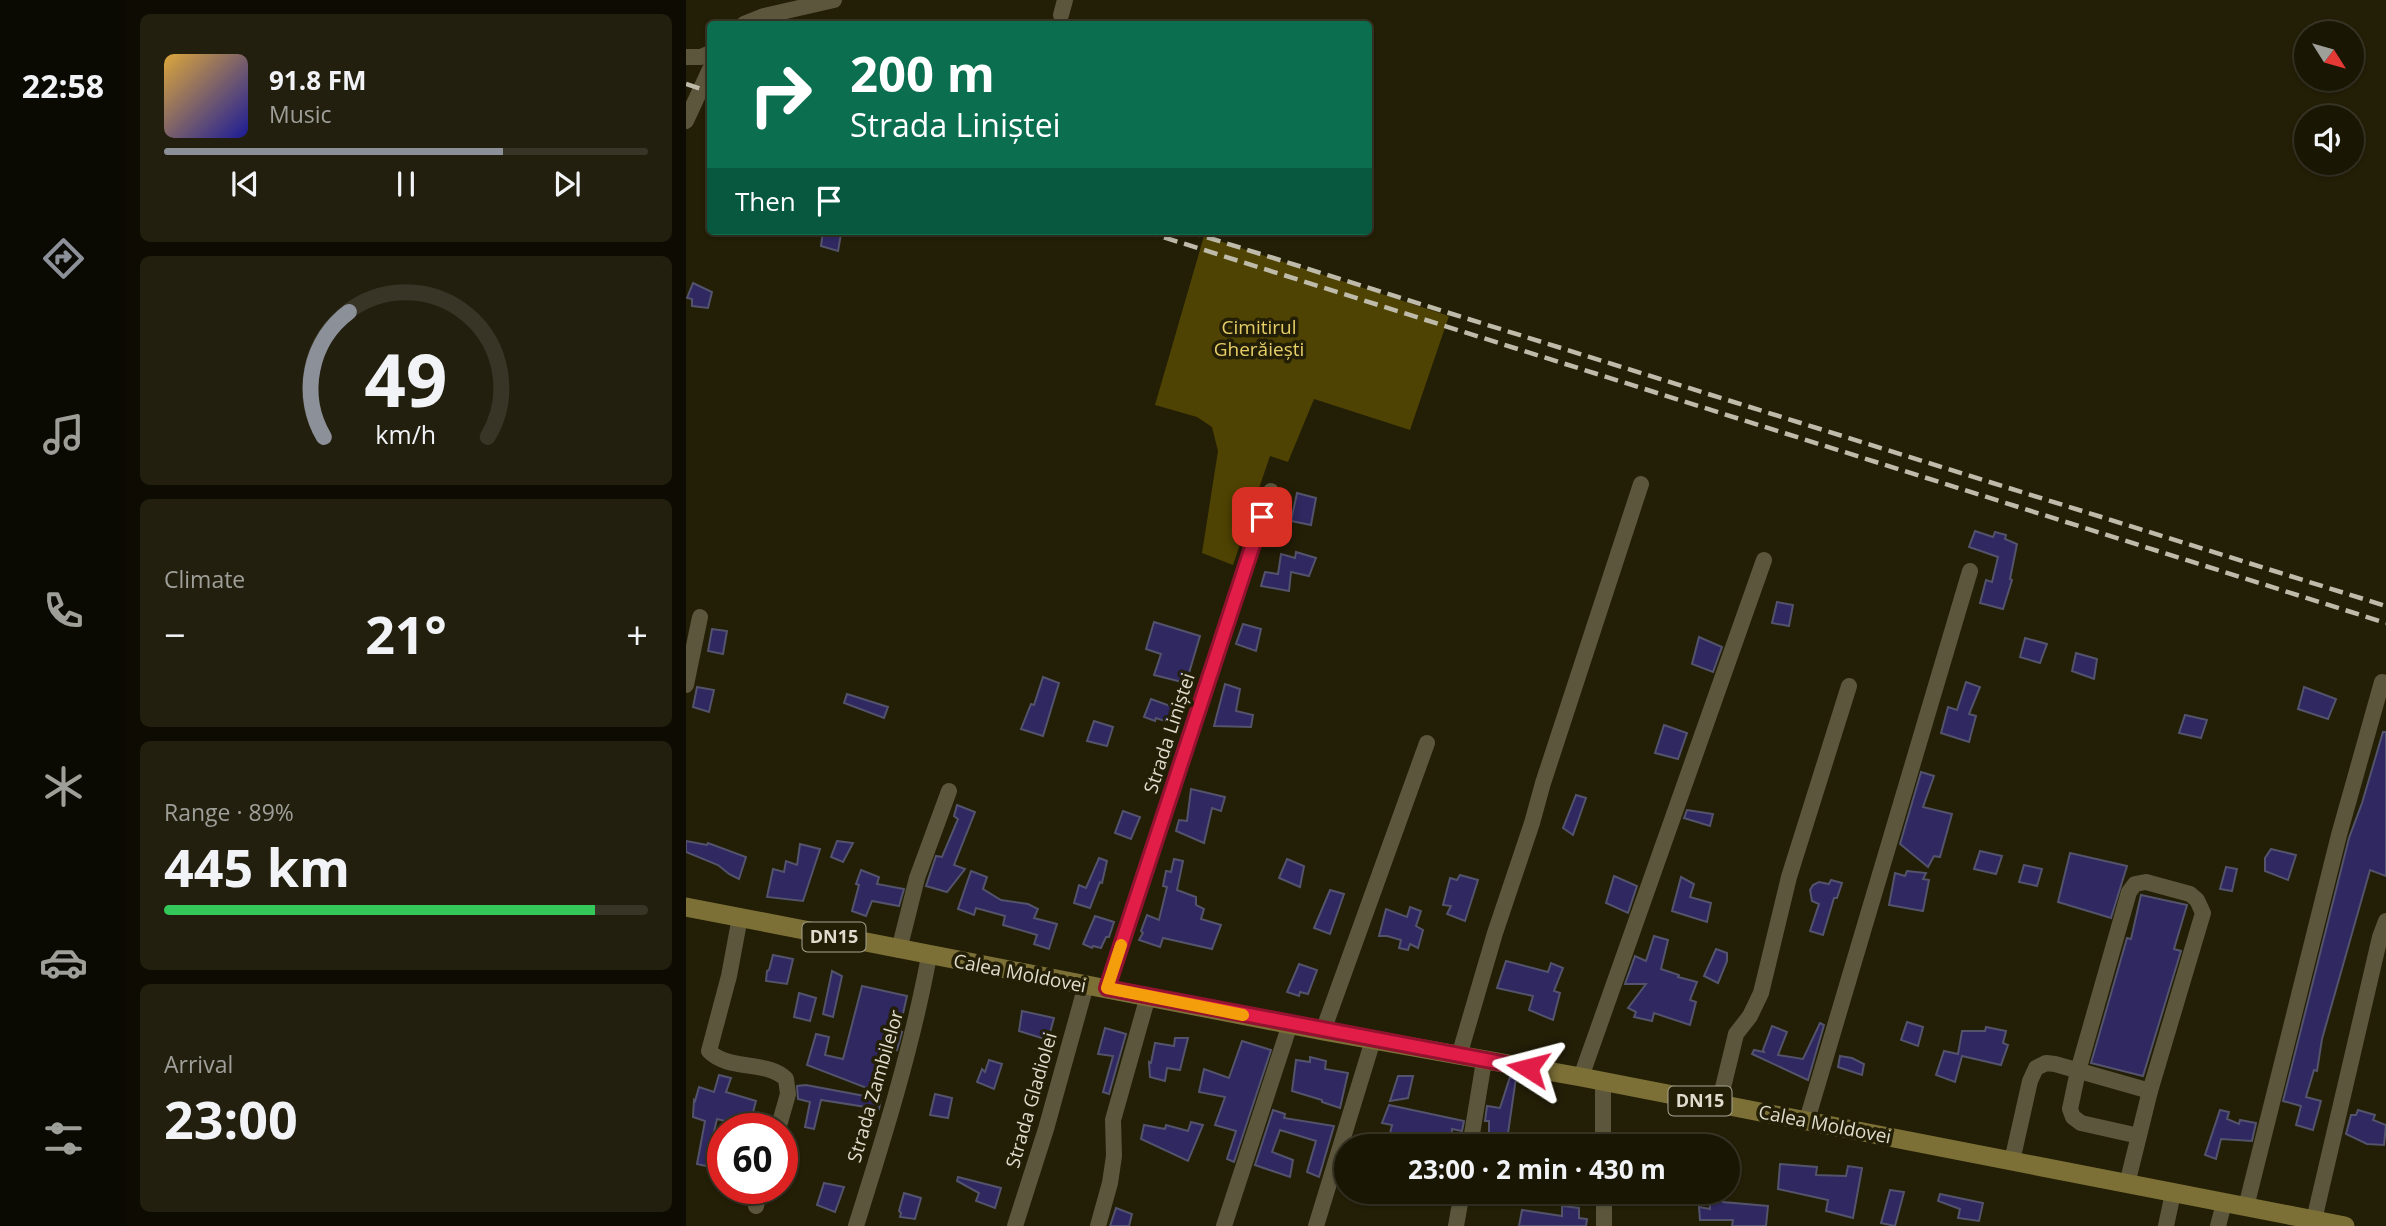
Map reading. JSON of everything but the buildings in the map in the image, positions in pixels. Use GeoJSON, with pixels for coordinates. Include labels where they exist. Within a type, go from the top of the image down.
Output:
{"type":"FeatureCollection","features":[{"type":"Feature","properties":{"kind":"main road","name":"Calea Moldovei"},"geometry":{"type":"LineString","coordinates":[[686,907],[929,956],[1581,1077],[2344,1226]]}},
{"type":"Feature","properties":{"kind":"street"},"geometry":{"type":"LineString","coordinates":[[752,21],[834,0]]}},
{"type":"Feature","properties":{"kind":"street"},"geometry":{"type":"LineString","coordinates":[[686,57],[707,54]]}},
{"type":"Feature","properties":{"kind":"street"},"geometry":{"type":"LineString","coordinates":[[686,121],[691,99],[707,74]]}},
{"type":"Feature","properties":{"kind":"street"},"geometry":{"type":"LineString","coordinates":[[1459,1056],[1495,933],[1641,484]]}},
{"type":"Feature","properties":{"kind":"street","name":"Strada Liniștei"},"geometry":{"type":"LineString","coordinates":[[1107,988],[1271,491]]}},
{"type":"Feature","properties":{"kind":"street"},"geometry":{"type":"LineString","coordinates":[[1581,1077],[1764,560]]}},
{"type":"Feature","properties":{"kind":"street"},"geometry":{"type":"LineString","coordinates":[[1807,1121],[1970,571]]}},
{"type":"Feature","properties":{"kind":"street"},"geometry":{"type":"LineString","coordinates":[[686,685],[700,617]]}},
{"type":"Feature","properties":{"kind":"street"},"geometry":{"type":"LineString","coordinates":[[2246,1207],[2339,835],[2382,682]]}},
{"type":"Feature","properties":{"kind":"street"},"geometry":{"type":"LineString","coordinates":[[1718,1104],[1736,1034],[1750,1016],[1761,993],[1789,877],[1849,686]]}},
{"type":"Feature","properties":{"kind":"street"},"geometry":{"type":"LineString","coordinates":[[1323,1031],[1427,743]]}},
{"type":"Feature","properties":{"kind":"street"},"geometry":{"type":"LineString","coordinates":[[899,950],[917,878],[949,791]]}},
{"type":"Feature","properties":{"kind":"street"},"geometry":{"type":"LineString","coordinates":[[2127,1184],[2139,1136],[2150,1091],[2203,912],[2197,900],[2190,894],[2146,882],[2136,884],[2129,892],[2078,1071],[2070,1109],[2073,1117],[2081,1124],[2139,1136]]}},
{"type":"Feature","properties":{"kind":"street"},"geometry":{"type":"LineString","coordinates":[[740,918],[729,976],[709,1051],[720,1058],[776,1072],[786,1079],[788,1094],[783,1113]]}},
{"type":"Feature","properties":{"kind":"street"},"geometry":{"type":"LineString","coordinates":[[2314,1220],[2386,921]]}},
{"type":"Feature","properties":{"kind":"street","name":"Strada Zambilelor"},"geometry":{"type":"LineString","coordinates":[[856,1226],[899,1087],[920,1005],[929,956]]}},
{"type":"Feature","properties":{"kind":"street"},"geometry":{"type":"LineString","coordinates":[[2370,982],[2386,987]]}},
{"type":"Feature","properties":{"kind":"street","name":"Strada Gladiolei"},"geometry":{"type":"LineString","coordinates":[[1015,1226],[1046,1129],[1086,985]]}},
{"type":"Feature","properties":{"kind":"street"},"geometry":{"type":"LineString","coordinates":[[1098,1226],[1110,1183],[1114,1156],[1113,1120],[1148,996]]}},
{"type":"Feature","properties":{"kind":"street"},"geometry":{"type":"LineString","coordinates":[[1224,1226],[1290,1024]]}},
{"type":"Feature","properties":{"kind":"street"},"geometry":{"type":"LineString","coordinates":[[1316,1226],[1373,1040]]}},
{"type":"Feature","properties":{"kind":"street"},"geometry":{"type":"LineString","coordinates":[[1472,1134],[1484,1061]]}},
{"type":"Feature","properties":{"kind":"street"},"geometry":{"type":"LineString","coordinates":[[2012,1161],[2030,1082],[2036,1068],[2046,1063],[2150,1091]]}},
{"type":"Feature","properties":{"kind":"street"},"geometry":{"type":"LineString","coordinates":[[1603,1082],[1603,1134]]}},
{"type":"Feature","properties":{"kind":"street"},"geometry":{"type":"LineString","coordinates":[[2166,1226],[2174,1193]]}},
{"type":"Feature","properties":{"kind":"street"},"geometry":{"type":"LineString","coordinates":[[2218,1226],[2224,1203]]}},
{"type":"Feature","properties":{"kind":"street"},"geometry":{"type":"LineString","coordinates":[[1456,1226],[1460,1204]]}},
{"type":"Feature","properties":{"kind":"street"},"geometry":{"type":"LineString","coordinates":[[1604,1204],[1604,1226]]}},
{"type":"Feature","properties":{"kind":"green space","name":"Cimitirul Gherăiești"},"geometry":{"type":"Polygon","coordinates":[[[1204,236],[1449,316],[1410,430],[1314,399],[1288,462],[1270,456],[1233,565],[1202,553],[1218,451],[1212,427],[1197,417],[1155,405],[1204,236]]]}},
{"type":"Feature","properties":{"kind":"railway"},"geometry":{"type":"LineString","coordinates":[[686,84],[707,91]]}},
{"type":"Feature","properties":{"kind":"railway"},"geometry":{"type":"LineString","coordinates":[[1157,235],[2386,623]]}},
{"type":"Feature","properties":{"kind":"railway"},"geometry":{"type":"LineString","coordinates":[[1200,235],[2386,606]]}},
{"type":"Feature","properties":{"kind":"slow traffic"},"geometry":{"type":"LineString","coordinates":[[1121,945],[1107,988],[1243,1015]]}},
{"type":"Feature","properties":{"kind":"route"},"geometry":{"type":"LineString","coordinates":[[1262,517],[1107,988],[1528,1068]]}}]}
